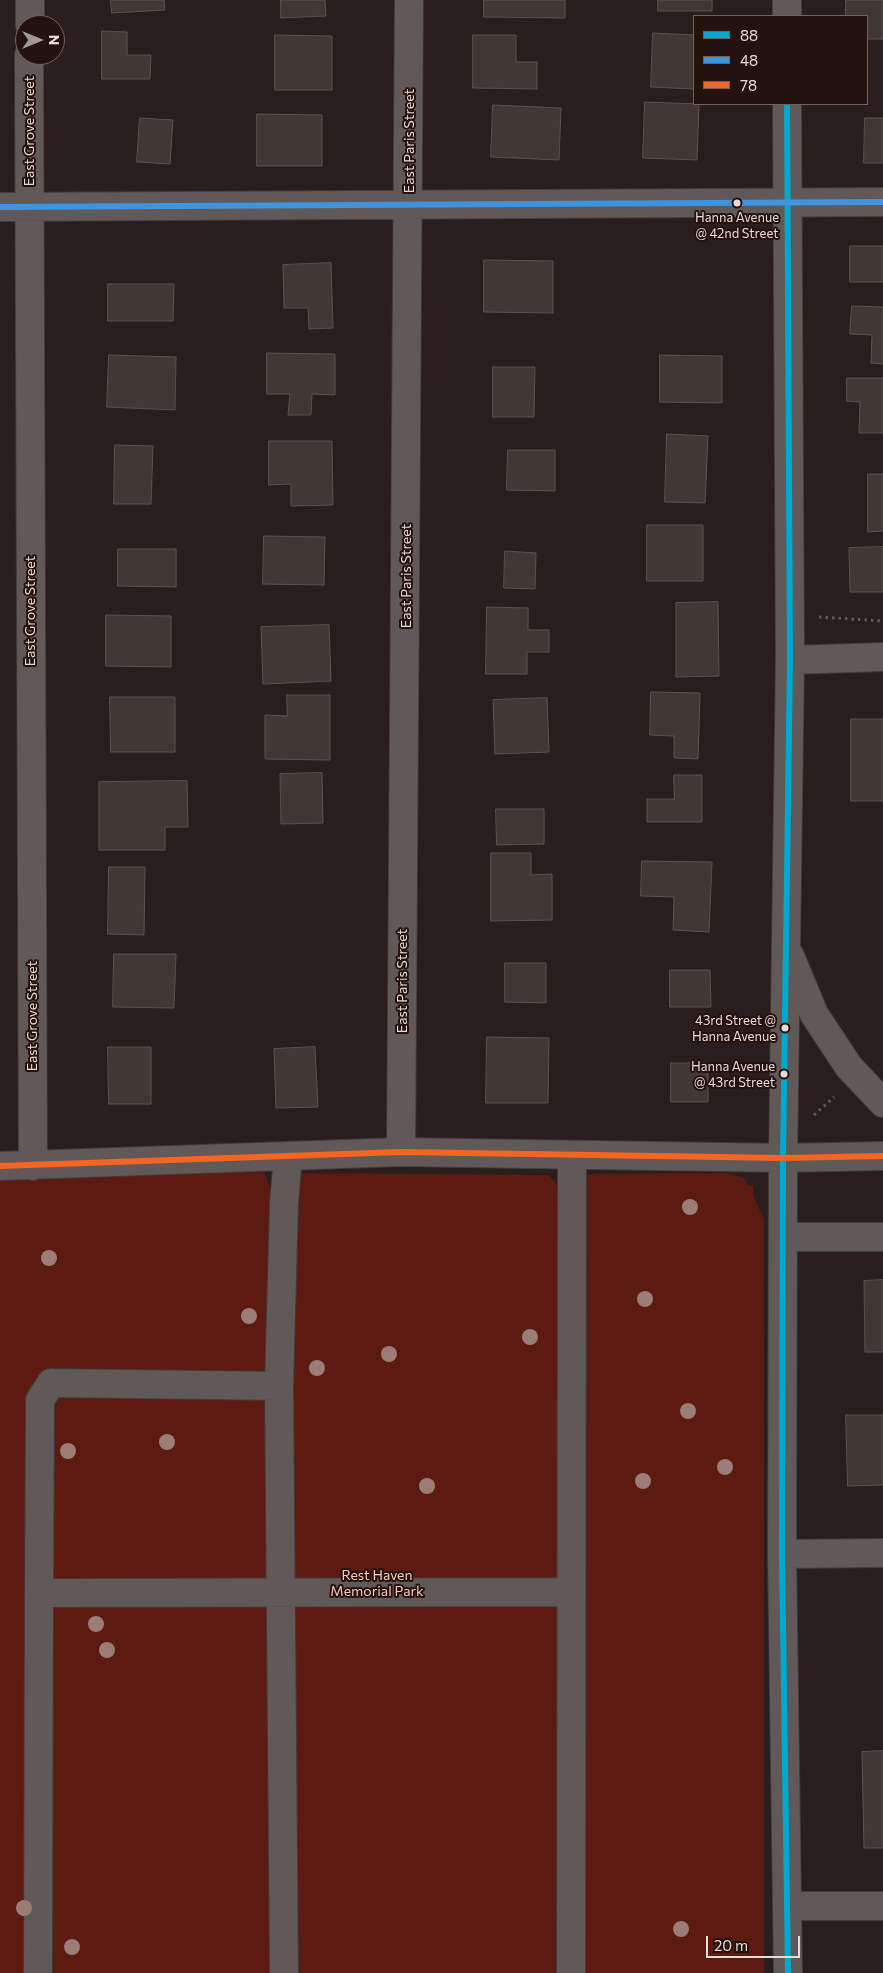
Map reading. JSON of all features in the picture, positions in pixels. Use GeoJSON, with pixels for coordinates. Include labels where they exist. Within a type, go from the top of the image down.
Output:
{"type":"FeatureCollection","features":[{"type":"Feature","properties":{"kind":"street"},"geometry":{"type":"LineString","coordinates":[[30,0],[30,15]]}},
{"type":"Feature","properties":{"kind":"street","name":"East Paris Street"},"geometry":{"type":"LineString","coordinates":[[401,1152],[409,0]]}},
{"type":"Feature","properties":{"kind":"street"},"geometry":{"type":"LineString","coordinates":[[787,0],[787,15]]}},
{"type":"Feature","properties":{"kind":"street","name":"East Grove Street"},"geometry":{"type":"LineString","coordinates":[[29,65],[33,1166]]}},
{"type":"Feature","properties":{"kind":"street"},"geometry":{"type":"LineString","coordinates":[[787,105],[786,204],[790,660],[783,1158],[782,1554],[788,1973]]}},
{"type":"Feature","properties":{"kind":"street"},"geometry":{"type":"LineString","coordinates":[[0,207],[28,205],[786,204],[883,202]]}},
{"type":"Feature","properties":{"kind":"street"},"geometry":{"type":"LineString","coordinates":[[790,660],[883,657]]}},
{"type":"Feature","properties":{"kind":"street"},"geometry":{"type":"LineString","coordinates":[[786,946],[814,1014],[849,1067],[883,1103]]}},
{"type":"Feature","properties":{"kind":"street"},"geometry":{"type":"LineString","coordinates":[[0,1166],[401,1152],[783,1158],[883,1156]]}},
{"type":"Feature","properties":{"kind":"street"},"geometry":{"type":"LineString","coordinates":[[571,1973],[572,1155]]}},
{"type":"Feature","properties":{"kind":"street"},"geometry":{"type":"LineString","coordinates":[[284,1973],[279,1386],[284,1203],[288,1157]]}},
{"type":"Feature","properties":{"kind":"street"},"geometry":{"type":"LineString","coordinates":[[783,1237],[883,1237]]}},
{"type":"Feature","properties":{"kind":"street"},"geometry":{"type":"LineString","coordinates":[[38,1973],[40,1400],[51,1383],[279,1386]]}},
{"type":"Feature","properties":{"kind":"street"},"geometry":{"type":"LineString","coordinates":[[782,1554],[883,1553]]}},
{"type":"Feature","properties":{"kind":"street"},"geometry":{"type":"LineString","coordinates":[[39,1594],[282,1591],[571,1592]]}},
{"type":"Feature","properties":{"kind":"street"},"geometry":{"type":"LineString","coordinates":[[788,1906],[883,1906]]}},
{"type":"Feature","properties":{"kind":"path"},"geometry":{"type":"LineString","coordinates":[[818,617],[883,621]]}},
{"type":"Feature","properties":{"kind":"path"},"geometry":{"type":"LineString","coordinates":[[809,1119],[834,1096]]}},
{"type":"Feature","properties":{"kind":"green space","name":"Rest Haven Memorial Park"},"geometry":{"type":"Polygon","coordinates":[[[264,1172],[271,1190],[293,1190],[294,1184],[303,1173],[549,1175],[559,1188],[580,1182],[588,1174],[725,1173],[743,1177],[748,1186],[753,1186],[753,1196],[764,1219],[764,1973],[0,1973],[0,1177],[264,1172]]]}},
{"type":"Feature","properties":{"kind":"building"},"geometry":{"type":"Polygon","coordinates":[[[111,0],[164,0],[165,10],[112,13],[111,0]]]}},
{"type":"Feature","properties":{"kind":"building"},"geometry":{"type":"Polygon","coordinates":[[[281,0],[325,0],[326,16],[281,18],[281,0]]]}},
{"type":"Feature","properties":{"kind":"building"},"geometry":{"type":"Polygon","coordinates":[[[484,0],[565,0],[565,18],[484,17],[484,0]]]}},
{"type":"Feature","properties":{"kind":"building"},"geometry":{"type":"Polygon","coordinates":[[[658,0],[712,0],[712,11],[658,11],[658,0]]]}},
{"type":"Feature","properties":{"kind":"building"},"geometry":{"type":"Polygon","coordinates":[[[846,0],[883,0],[883,39],[868,39],[868,15],[846,15],[846,0]]]}},
{"type":"Feature","properties":{"kind":"building"},"geometry":{"type":"Polygon","coordinates":[[[102,31],[127,32],[127,55],[151,55],[150,79],[102,79],[102,31]]]}},
{"type":"Feature","properties":{"kind":"building"},"geometry":{"type":"Polygon","coordinates":[[[653,33],[693,35],[693,89],[651,87],[653,33]]]}},
{"type":"Feature","properties":{"kind":"building"},"geometry":{"type":"Polygon","coordinates":[[[275,35],[332,36],[332,90],[275,90],[275,35]]]}},
{"type":"Feature","properties":{"kind":"building"},"geometry":{"type":"Polygon","coordinates":[[[473,35],[516,35],[516,62],[537,62],[537,89],[473,88],[473,35]]]}},
{"type":"Feature","properties":{"kind":"building"},"geometry":{"type":"Polygon","coordinates":[[[645,102],[699,105],[697,160],[643,158],[645,102]]]}},
{"type":"Feature","properties":{"kind":"building"},"geometry":{"type":"Polygon","coordinates":[[[493,105],[561,108],[559,160],[491,157],[493,105]]]}},
{"type":"Feature","properties":{"kind":"building"},"geometry":{"type":"Polygon","coordinates":[[[257,114],[322,115],[322,166],[257,166],[257,114]]]}},
{"type":"Feature","properties":{"kind":"building"},"geometry":{"type":"Polygon","coordinates":[[[140,118],[173,120],[170,164],[137,162],[140,118]]]}},
{"type":"Feature","properties":{"kind":"building"},"geometry":{"type":"Polygon","coordinates":[[[865,118],[883,118],[883,163],[864,163],[865,118]]]}},
{"type":"Feature","properties":{"kind":"building"},"geometry":{"type":"Polygon","coordinates":[[[850,246],[883,246],[883,282],[850,282],[850,246]]]}},
{"type":"Feature","properties":{"kind":"building"},"geometry":{"type":"Polygon","coordinates":[[[484,260],[553,261],[553,313],[484,312],[484,260]]]}},
{"type":"Feature","properties":{"kind":"building"},"geometry":{"type":"Polygon","coordinates":[[[331,263],[333,328],[309,329],[308,308],[284,308],[283,265],[331,263]]]}},
{"type":"Feature","properties":{"kind":"building"},"geometry":{"type":"Polygon","coordinates":[[[108,284],[174,284],[173,321],[108,321],[108,284]]]}},
{"type":"Feature","properties":{"kind":"building"},"geometry":{"type":"Polygon","coordinates":[[[852,306],[883,307],[883,364],[871,363],[872,335],[850,334],[852,306]]]}},
{"type":"Feature","properties":{"kind":"building"},"geometry":{"type":"Polygon","coordinates":[[[267,353],[335,354],[335,395],[312,394],[311,415],[288,415],[290,394],[267,394],[267,353]]]}},
{"type":"Feature","properties":{"kind":"building"},"geometry":{"type":"Polygon","coordinates":[[[109,355],[176,357],[175,410],[107,407],[109,355]]]}},
{"type":"Feature","properties":{"kind":"building"},"geometry":{"type":"Polygon","coordinates":[[[660,355],[722,356],[722,403],[660,402],[660,355]]]}},
{"type":"Feature","properties":{"kind":"building"},"geometry":{"type":"Polygon","coordinates":[[[493,367],[535,367],[534,417],[493,417],[493,367]]]}},
{"type":"Feature","properties":{"kind":"building"},"geometry":{"type":"Polygon","coordinates":[[[847,378],[883,378],[883,433],[859,433],[860,402],[847,401],[847,378]]]}},
{"type":"Feature","properties":{"kind":"building"},"geometry":{"type":"Polygon","coordinates":[[[667,434],[708,436],[705,503],[665,502],[667,434]]]}},
{"type":"Feature","properties":{"kind":"building"},"geometry":{"type":"Polygon","coordinates":[[[269,441],[332,441],[333,505],[291,506],[291,484],[269,485],[269,441]]]}},
{"type":"Feature","properties":{"kind":"building"},"geometry":{"type":"Polygon","coordinates":[[[115,445],[153,446],[151,504],[114,504],[115,445]]]}},
{"type":"Feature","properties":{"kind":"building"},"geometry":{"type":"Polygon","coordinates":[[[508,450],[555,450],[555,491],[507,490],[508,450]]]}},
{"type":"Feature","properties":{"kind":"building"},"geometry":{"type":"Polygon","coordinates":[[[868,474],[883,474],[883,531],[868,532],[868,474]]]}},
{"type":"Feature","properties":{"kind":"building"},"geometry":{"type":"Polygon","coordinates":[[[647,525],[703,525],[703,581],[647,581],[647,525]]]}},
{"type":"Feature","properties":{"kind":"building"},"geometry":{"type":"Polygon","coordinates":[[[264,536],[325,537],[324,585],[263,584],[264,536]]]}},
{"type":"Feature","properties":{"kind":"building"},"geometry":{"type":"Polygon","coordinates":[[[883,547],[883,592],[850,592],[849,548],[883,547]]]}},
{"type":"Feature","properties":{"kind":"building"},"geometry":{"type":"Polygon","coordinates":[[[118,549],[176,549],[176,587],[118,586],[118,549]]]}},
{"type":"Feature","properties":{"kind":"building"},"geometry":{"type":"Polygon","coordinates":[[[505,551],[536,553],[535,589],[504,588],[505,551]]]}},
{"type":"Feature","properties":{"kind":"building"},"geometry":{"type":"Polygon","coordinates":[[[718,602],[719,676],[676,677],[676,603],[718,602]]]}},
{"type":"Feature","properties":{"kind":"building"},"geometry":{"type":"Polygon","coordinates":[[[487,607],[528,608],[528,630],[549,630],[549,652],[527,652],[527,674],[486,674],[487,607]]]}},
{"type":"Feature","properties":{"kind":"building"},"geometry":{"type":"Polygon","coordinates":[[[106,615],[171,616],[171,667],[106,666],[106,615]]]}},
{"type":"Feature","properties":{"kind":"building"},"geometry":{"type":"Polygon","coordinates":[[[329,625],[331,681],[263,684],[261,627],[329,625]]]}},
{"type":"Feature","properties":{"kind":"building"},"geometry":{"type":"Polygon","coordinates":[[[651,692],[700,693],[698,759],[674,758],[674,736],[650,735],[651,692]]]}},
{"type":"Feature","properties":{"kind":"building"},"geometry":{"type":"Polygon","coordinates":[[[287,695],[330,695],[330,760],[265,759],[265,715],[287,716],[287,695]]]}},
{"type":"Feature","properties":{"kind":"building"},"geometry":{"type":"Polygon","coordinates":[[[110,697],[175,697],[175,752],[111,752],[110,697]]]}},
{"type":"Feature","properties":{"kind":"building"},"geometry":{"type":"Polygon","coordinates":[[[547,698],[549,752],[495,754],[493,700],[547,698]]]}},
{"type":"Feature","properties":{"kind":"building"},"geometry":{"type":"Polygon","coordinates":[[[851,719],[883,719],[883,801],[851,801],[851,719]]]}},
{"type":"Feature","properties":{"kind":"building"},"geometry":{"type":"Polygon","coordinates":[[[322,773],[323,823],[281,824],[280,774],[322,773]]]}},
{"type":"Feature","properties":{"kind":"building"},"geometry":{"type":"Polygon","coordinates":[[[674,775],[702,775],[702,822],[647,822],[647,799],[674,799],[674,775]]]}},
{"type":"Feature","properties":{"kind":"building"},"geometry":{"type":"Polygon","coordinates":[[[187,781],[188,827],[165,827],[165,850],[99,850],[99,782],[187,781]]]}},
{"type":"Feature","properties":{"kind":"building"},"geometry":{"type":"Polygon","coordinates":[[[496,809],[544,809],[544,844],[497,845],[496,809]]]}},
{"type":"Feature","properties":{"kind":"building"},"geometry":{"type":"Polygon","coordinates":[[[491,853],[531,853],[531,875],[552,874],[552,920],[491,921],[491,853]]]}},
{"type":"Feature","properties":{"kind":"building"},"geometry":{"type":"Polygon","coordinates":[[[642,861],[712,862],[709,932],[673,930],[674,897],[641,896],[642,861]]]}},
{"type":"Feature","properties":{"kind":"building"},"geometry":{"type":"Polygon","coordinates":[[[109,867],[145,867],[144,935],[108,934],[109,867]]]}},
{"type":"Feature","properties":{"kind":"building"},"geometry":{"type":"Polygon","coordinates":[[[114,954],[176,954],[174,1008],[113,1007],[114,954]]]}},
{"type":"Feature","properties":{"kind":"building"},"geometry":{"type":"Polygon","coordinates":[[[505,963],[546,963],[546,1003],[505,1002],[505,963]]]}},
{"type":"Feature","properties":{"kind":"building"},"geometry":{"type":"Polygon","coordinates":[[[670,970],[710,970],[711,1007],[670,1007],[670,970]]]}},
{"type":"Feature","properties":{"kind":"building"},"geometry":{"type":"Polygon","coordinates":[[[487,1037],[549,1038],[548,1103],[486,1103],[487,1037]]]}},
{"type":"Feature","properties":{"kind":"building"},"geometry":{"type":"Polygon","coordinates":[[[108,1047],[151,1047],[151,1104],[109,1104],[108,1047]]]}},
{"type":"Feature","properties":{"kind":"building"},"geometry":{"type":"Polygon","coordinates":[[[315,1047],[318,1107],[276,1108],[274,1049],[315,1047]]]}},
{"type":"Feature","properties":{"kind":"building"},"geometry":{"type":"Polygon","coordinates":[[[671,1063],[708,1063],[708,1102],[671,1102],[671,1063]]]}},
{"type":"Feature","properties":{"kind":"building"},"geometry":{"type":"Polygon","coordinates":[[[883,1280],[883,1352],[865,1352],[864,1281],[883,1280]]]}},
{"type":"Feature","properties":{"kind":"building"},"geometry":{"type":"Polygon","coordinates":[[[846,1415],[883,1415],[883,1485],[848,1486],[846,1415]]]}},
{"type":"Feature","properties":{"kind":"building"},"geometry":{"type":"Polygon","coordinates":[[[883,1751],[883,1848],[864,1848],[862,1752],[883,1751]]]}},
{"type":"Feature","properties":{"kind":"transit line","name":"88"},"geometry":{"type":"LineString","coordinates":[[787,105],[790,660],[783,1158],[782,1554],[788,1973]]}},
{"type":"Feature","properties":{"kind":"transit line","name":"48"},"geometry":{"type":"LineString","coordinates":[[0,207],[883,202]]}},
{"type":"Feature","properties":{"kind":"transit line","name":"78"},"geometry":{"type":"LineString","coordinates":[[0,1166],[401,1152],[783,1158],[883,1156]]}},
{"type":"Feature","properties":{"kind":"place","name":"Hanna Avenue @ 42nd Street"},"geometry":{"type":"Point","coordinates":[737,203]}},
{"type":"Feature","properties":{"kind":"place","name":"43rd Street @ Hanna Avenue"},"geometry":{"type":"Point","coordinates":[785,1028]}},
{"type":"Feature","properties":{"kind":"place","name":"Hanna Avenue @ 43rd Street"},"geometry":{"type":"Point","coordinates":[784,1074]}}]}
